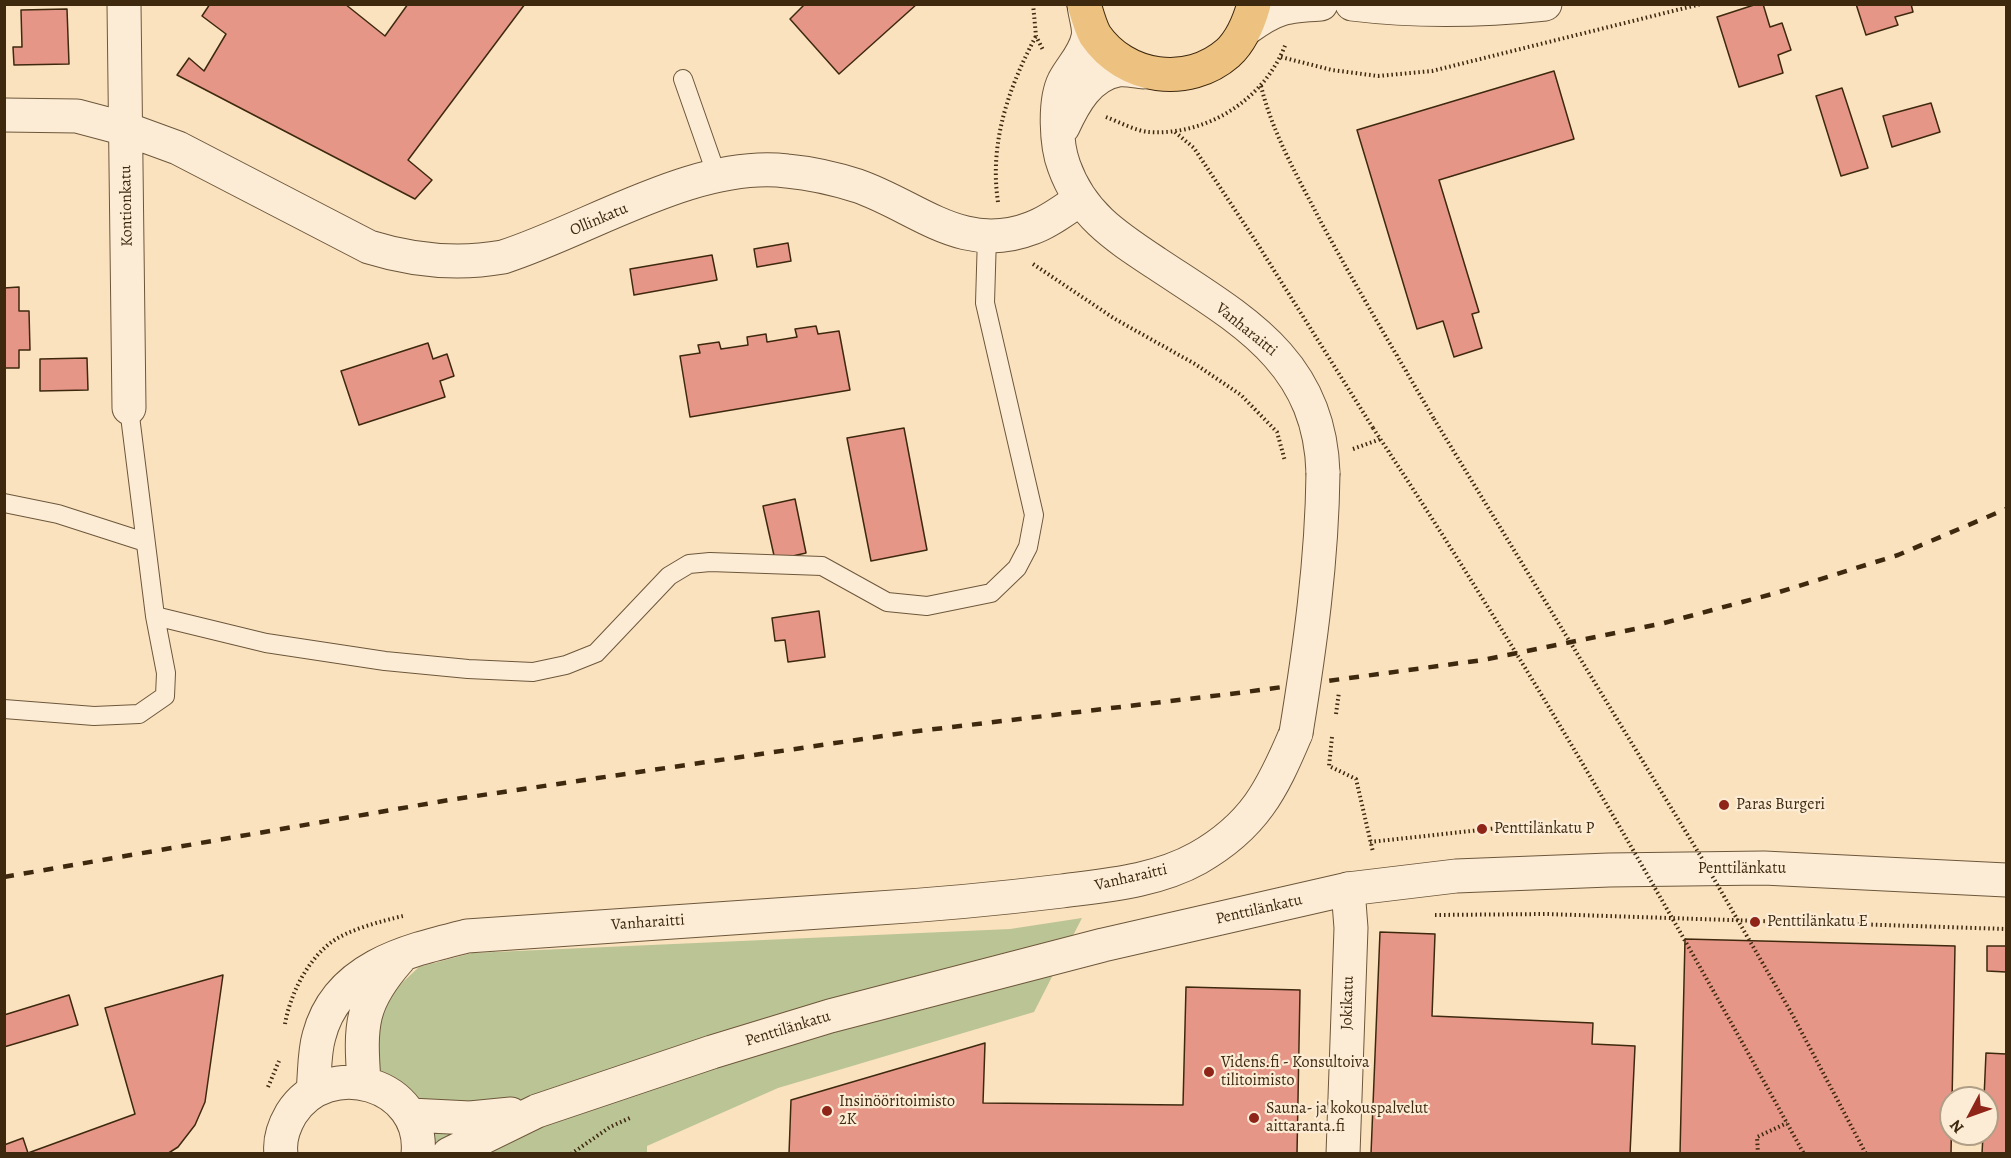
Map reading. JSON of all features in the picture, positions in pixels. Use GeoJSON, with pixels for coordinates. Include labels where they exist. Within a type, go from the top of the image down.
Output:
{"type":"FeatureCollection","features":[{"type":"Feature","properties":{"kind":"main road"},"geometry":{"type":"LineString","coordinates":[[1084,4],[1095,34],[1115,57],[1143,72],[1174,76],[1203,69],[1229,52],[1250,16]]}},
{"type":"Feature","properties":{"kind":"street","name":"Kontionkatu"},"geometry":{"type":"LineString","coordinates":[[123,4],[129,408]]}},
{"type":"Feature","properties":{"kind":"street","name":"Vanharaitti"},"geometry":{"type":"LineString","coordinates":[[313,1091],[318,1036],[333,1000],[358,975],[407,951],[467,936],[972,902],[1102,886],[1157,875],[1205,853],[1224,841],[1251,818],[1275,782],[1296,733],[1317,588],[1322,531],[1323,473],[1317,425],[1301,384],[1274,350],[1237,319],[1120,240],[1079,200],[1064,168],[1058,137],[1063,84],[1082,54],[1088,35],[1084,4]]}},
{"type":"Feature","properties":{"kind":"street"},"geometry":{"type":"LineString","coordinates":[[1250,16],[1293,6],[1321,4]]}},
{"type":"Feature","properties":{"kind":"street"},"geometry":{"type":"LineString","coordinates":[[1352,4],[1404,10],[1488,10],[1545,4]]}},
{"type":"Feature","properties":{"kind":"street"},"geometry":{"type":"LineString","coordinates":[[1058,137],[1077,97],[1098,79],[1118,70],[1143,72]]}},
{"type":"Feature","properties":{"kind":"street","name":"Ollinkatu"},"geometry":{"type":"LineString","coordinates":[[4,115],[77,116],[126,129],[178,148],[369,247],[395,255],[448,262],[473,262],[503,257],[690,182],[765,170],[808,174],[856,186],[959,233],[997,235],[1032,228],[1079,200]]}},
{"type":"Feature","properties":{"kind":"street","name":"Penttilänkatu"},"geometry":{"type":"LineString","coordinates":[[449,1154],[537,1111],[712,1052],[830,1016],[1103,945],[1348,890],[1456,876],[1668,869],[1764,868],[2007,880]]}},
{"type":"Feature","properties":{"kind":"street","name":"Jokikatu"},"geometry":{"type":"LineString","coordinates":[[1343,1154],[1351,928],[1348,890]]}},
{"type":"Feature","properties":{"kind":"street"},"geometry":{"type":"LineString","coordinates":[[364,1082],[361,1040],[366,1009],[379,982],[407,951]]}},
{"type":"Feature","properties":{"kind":"street"},"geometry":{"type":"LineString","coordinates":[[277,1150],[285,1123],[297,1105],[313,1091],[338,1082],[364,1082],[390,1094],[410,1115],[419,1142],[418,1154]]}},
{"type":"Feature","properties":{"kind":"street","name":"Penttilänkatu"},"geometry":{"type":"LineString","coordinates":[[410,1115],[470,1118],[537,1111]]}},
{"type":"Feature","properties":{"kind":"lane"},"geometry":{"type":"LineString","coordinates":[[683,79],[717,176]]}},
{"type":"Feature","properties":{"kind":"lane"},"geometry":{"type":"LineString","coordinates":[[155,616],[266,643],[385,661],[468,669],[533,672],[566,665],[596,653],[669,576],[689,564],[710,562],[822,566],[887,602],[927,606],[991,593],[1017,568],[1028,547],[1034,514],[985,303],[997,235]]}},
{"type":"Feature","properties":{"kind":"lane"},"geometry":{"type":"LineString","coordinates":[[4,709],[94,716],[139,714],[165,696],[166,673],[155,616],[129,408]]}},
{"type":"Feature","properties":{"kind":"lane"},"geometry":{"type":"LineString","coordinates":[[4,503],[58,514],[146,542]]}},
{"type":"Feature","properties":{"kind":"path"},"geometry":{"type":"LineString","coordinates":[[1281,57],[1332,70],[1378,76],[1432,71],[1701,4]]}},
{"type":"Feature","properties":{"kind":"path"},"geometry":{"type":"LineString","coordinates":[[1036,36],[1018,70],[1004,107],[997,150],[997,235],[1056,282],[1241,395],[1277,432],[1287,467]]}},
{"type":"Feature","properties":{"kind":"path"},"geometry":{"type":"LineString","coordinates":[[1261,86],[1269,117],[1307,195],[1358,289],[1434,419],[1703,860],[1792,1014],[1866,1154]]}},
{"type":"Feature","properties":{"kind":"path"},"geometry":{"type":"LineString","coordinates":[[1174,132],[1194,148],[1230,203],[1558,721],[1678,926],[1804,1154]]}},
{"type":"Feature","properties":{"kind":"path"},"geometry":{"type":"LineString","coordinates":[[1355,457],[1353,449],[1381,439]]}},
{"type":"Feature","properties":{"kind":"path"},"geometry":{"type":"LineString","coordinates":[[1332,735],[1329,766],[1356,779],[1370,842],[1517,826]]}},
{"type":"Feature","properties":{"kind":"path"},"geometry":{"type":"LineString","coordinates":[[1432,915],[1546,914],[2007,929]]}},
{"type":"Feature","properties":{"kind":"path"},"geometry":{"type":"LineString","coordinates":[[571,1154],[610,1127],[641,1113]]}},
{"type":"Feature","properties":{"kind":"path"},"geometry":{"type":"LineString","coordinates":[[1758,1154],[1757,1137],[1787,1123]]}},
{"type":"Feature","properties":{"kind":"path"},"geometry":{"type":"LineString","coordinates":[[1766,1140],[1767,1132]]}},
{"type":"Feature","properties":{"kind":"green space"},"geometry":{"type":"Polygon","coordinates":[[[1082,918],[1034,1012],[778,1088],[647,1146],[647,1153],[422,1153],[374,1070],[379,1017],[390,994],[419,967],[472,953],[1010,929],[1082,918]]]}},
{"type":"Feature","properties":{"kind":"building"},"geometry":{"type":"Polygon","coordinates":[[[210,4],[345,4],[385,36],[408,4],[525,4],[408,160],[432,180],[415,199],[177,75],[189,58],[204,71],[226,34],[202,16],[210,4]]]}},
{"type":"Feature","properties":{"kind":"building"},"geometry":{"type":"Polygon","coordinates":[[[805,4],[917,4],[839,74],[790,19],[805,4]]]}},
{"type":"Feature","properties":{"kind":"building"},"geometry":{"type":"Polygon","coordinates":[[[1763,4],[1770,27],[1782,23],[1791,50],[1778,55],[1783,73],[1739,87],[1717,17],[1763,4]]]}},
{"type":"Feature","properties":{"kind":"building"},"geometry":{"type":"Polygon","coordinates":[[[1856,4],[1911,4],[1913,12],[1895,17],[1898,25],[1866,35],[1856,4]]]}},
{"type":"Feature","properties":{"kind":"building"},"geometry":{"type":"Polygon","coordinates":[[[67,9],[69,64],[14,65],[13,47],[22,47],[21,10],[67,9]]]}},
{"type":"Feature","properties":{"kind":"building"},"geometry":{"type":"Polygon","coordinates":[[[1554,71],[1574,139],[1439,180],[1479,312],[1472,314],[1482,348],[1454,357],[1443,321],[1417,329],[1357,130],[1554,71]]]}},
{"type":"Feature","properties":{"kind":"building"},"geometry":{"type":"Polygon","coordinates":[[[1842,88],[1868,168],[1841,176],[1816,96],[1842,88]]]}},
{"type":"Feature","properties":{"kind":"building"},"geometry":{"type":"Polygon","coordinates":[[[1931,103],[1940,132],[1892,147],[1883,116],[1931,103]]]}},
{"type":"Feature","properties":{"kind":"building"},"geometry":{"type":"Polygon","coordinates":[[[788,243],[791,261],[757,267],[754,249],[788,243]]]}},
{"type":"Feature","properties":{"kind":"building"},"geometry":{"type":"Polygon","coordinates":[[[712,255],[717,280],[634,295],[630,269],[712,255]]]}},
{"type":"Feature","properties":{"kind":"building"},"geometry":{"type":"Polygon","coordinates":[[[19,287],[19,311],[29,311],[30,350],[19,350],[19,368],[4,368],[4,288],[19,287]]]}},
{"type":"Feature","properties":{"kind":"building"},"geometry":{"type":"Polygon","coordinates":[[[816,326],[818,334],[839,331],[850,390],[690,417],[680,356],[700,353],[698,345],[719,342],[721,349],[748,345],[747,337],[766,334],[767,342],[797,337],[795,329],[816,326]]]}},
{"type":"Feature","properties":{"kind":"building"},"geometry":{"type":"Polygon","coordinates":[[[428,343],[433,359],[447,354],[454,376],[440,381],[445,397],[359,425],[341,371],[428,343]]]}},
{"type":"Feature","properties":{"kind":"building"},"geometry":{"type":"Polygon","coordinates":[[[87,358],[88,390],[40,391],[40,359],[87,358]]]}},
{"type":"Feature","properties":{"kind":"building"},"geometry":{"type":"Polygon","coordinates":[[[904,428],[927,550],[871,561],[847,438],[904,428]]]}},
{"type":"Feature","properties":{"kind":"building"},"geometry":{"type":"Polygon","coordinates":[[[795,499],[806,553],[775,560],[763,506],[795,499]]]}},
{"type":"Feature","properties":{"kind":"building"},"geometry":{"type":"Polygon","coordinates":[[[819,611],[825,657],[788,662],[785,640],[775,641],[772,618],[819,611]]]}},
{"type":"Feature","properties":{"kind":"building"},"geometry":{"type":"Polygon","coordinates":[[[1380,932],[1435,934],[1432,1016],[1593,1023],[1592,1044],[1635,1046],[1630,1154],[1371,1154],[1380,932]]]}},
{"type":"Feature","properties":{"kind":"building"},"geometry":{"type":"Polygon","coordinates":[[[1685,939],[1955,946],[1952,1086],[1939,1086],[1939,1146],[1951,1146],[1951,1154],[1680,1154],[1685,939]]]}},
{"type":"Feature","properties":{"kind":"building"},"geometry":{"type":"Polygon","coordinates":[[[1987,946],[2006,946],[2006,972],[1987,971],[1987,946]]]}},
{"type":"Feature","properties":{"kind":"building"},"geometry":{"type":"Polygon","coordinates":[[[223,975],[205,1102],[195,1125],[178,1147],[167,1154],[4,1154],[4,1145],[23,1138],[28,1153],[135,1114],[105,1008],[223,975]]]}},
{"type":"Feature","properties":{"kind":"building"},"geometry":{"type":"Polygon","coordinates":[[[1186,987],[1300,990],[1297,1154],[789,1154],[791,1100],[985,1043],[983,1103],[1183,1105],[1186,987]]]}},
{"type":"Feature","properties":{"kind":"building"},"geometry":{"type":"Polygon","coordinates":[[[69,995],[78,1025],[4,1047],[4,1015],[69,995]]]}},
{"type":"Feature","properties":{"kind":"building"},"geometry":{"type":"Polygon","coordinates":[[[1986,1053],[2006,1054],[2006,1154],[1982,1154],[1982,1146],[1999,1146],[1999,1086],[1985,1086],[1986,1053]]]}},
{"type":"Feature","properties":{"kind":"railway"},"geometry":{"type":"LineString","coordinates":[[4,877],[449,800],[910,732],[1238,693],[1483,660],[1664,623],[1776,593],[1898,555],[2006,509]]}},
{"type":"Feature","properties":{"kind":"place","name":"Paras Burgeri"},"geometry":{"type":"Point","coordinates":[1724,805]}},
{"type":"Feature","properties":{"kind":"place","name":"Penttilänkatu P"},"geometry":{"type":"Point","coordinates":[1482,829]}},
{"type":"Feature","properties":{"kind":"place","name":"Penttilänkatu E"},"geometry":{"type":"Point","coordinates":[1755,922]}},
{"type":"Feature","properties":{"kind":"place","name":"Videns.fi - Konsultoiva tilitoimisto"},"geometry":{"type":"Point","coordinates":[1209,1072]}},
{"type":"Feature","properties":{"kind":"place","name":"Insinööritoimisto 2K"},"geometry":{"type":"Point","coordinates":[827,1111]}},
{"type":"Feature","properties":{"kind":"place","name":"Sauna- ja kokouspalvelut aittaranta.fi"},"geometry":{"type":"Point","coordinates":[1254,1118]}}]}
